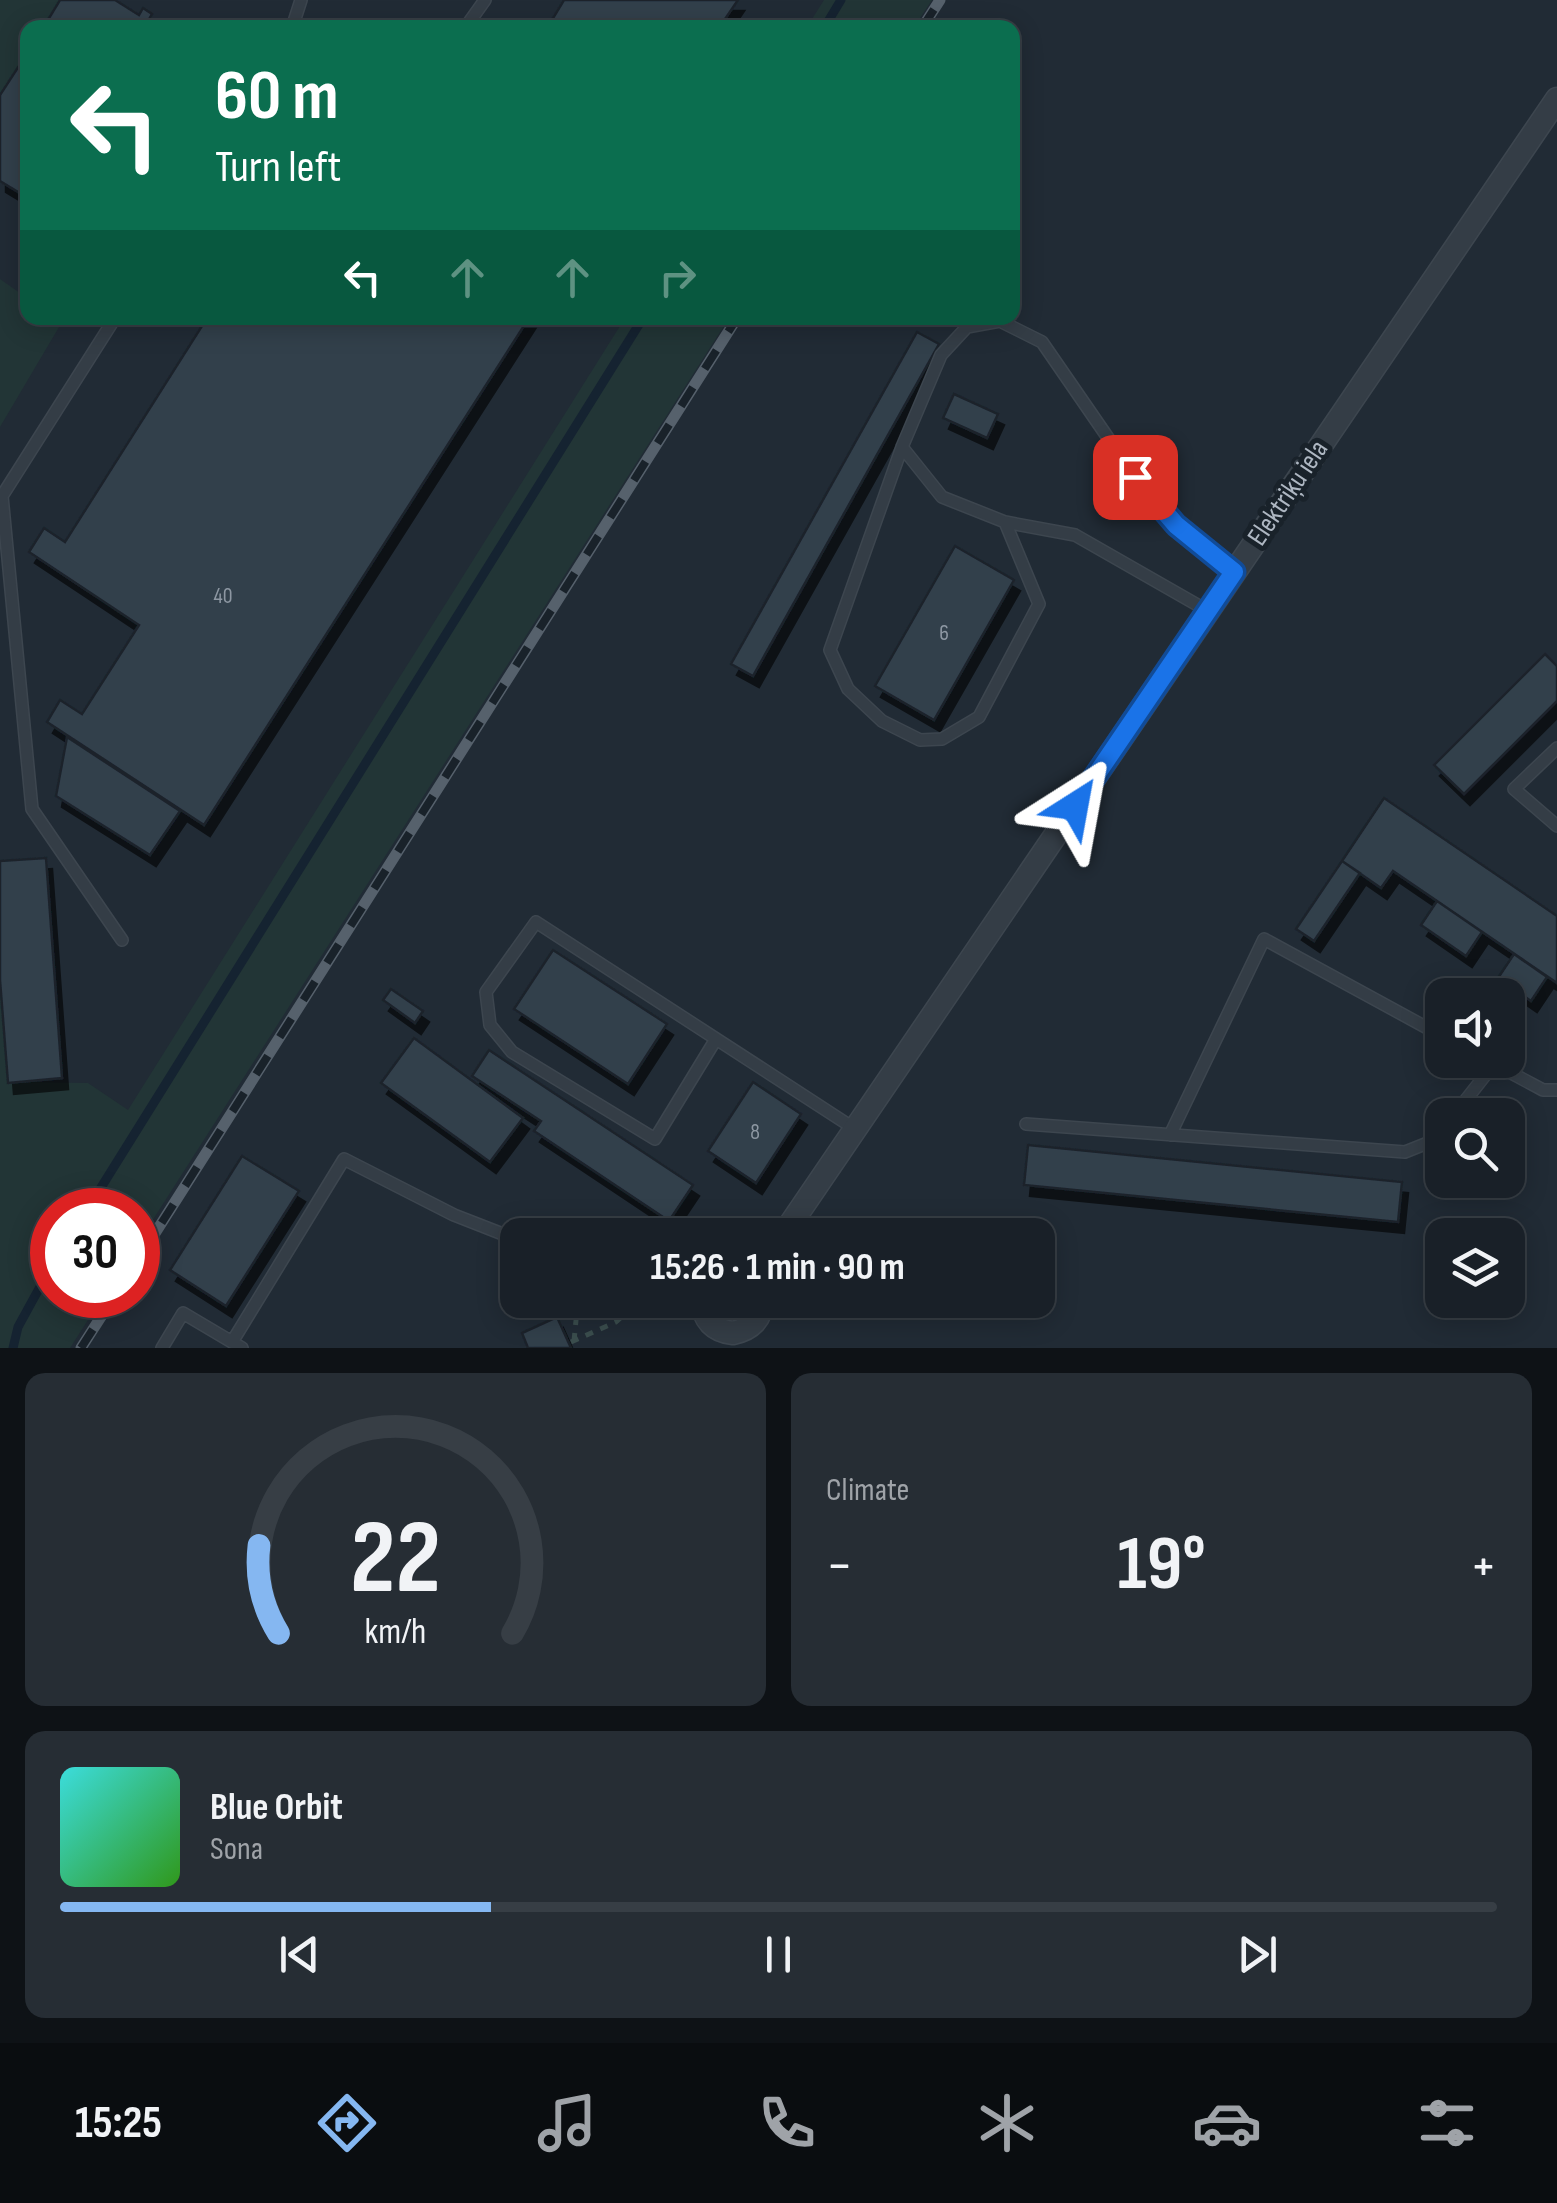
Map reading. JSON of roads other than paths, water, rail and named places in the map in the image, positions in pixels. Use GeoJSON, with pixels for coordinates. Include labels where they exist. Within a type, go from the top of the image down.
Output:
{"type":"FeatureCollection","features":[{"type":"Feature","properties":{"kind":"street","name":"Elektriķu iela"},"geometry":{"type":"LineString","coordinates":[[795,1218],[1557,99]]}},
{"type":"Feature","properties":{"kind":"street"},"geometry":{"type":"LineString","coordinates":[[707,1318],[714,1326],[733,1333],[752,1326],[759,1318]]}},
{"type":"Feature","properties":{"kind":"lane"},"geometry":{"type":"LineString","coordinates":[[111,325],[2,496],[32,809],[122,940]]}},
{"type":"Feature","properties":{"kind":"lane"},"geometry":{"type":"LineString","coordinates":[[980,325],[967,327],[941,355],[902,447],[830,650],[848,689],[882,721],[920,740],[942,740],[979,716],[1039,604],[1005,522]]}},
{"type":"Feature","properties":{"kind":"lane"},"geometry":{"type":"LineString","coordinates":[[1006,325],[1042,342],[1135,477],[1176,525],[1234,572]]}},
{"type":"Feature","properties":{"kind":"lane"},"geometry":{"type":"LineString","coordinates":[[902,447],[942,497],[1005,522],[1075,535],[1208,611]]}},
{"type":"Feature","properties":{"kind":"lane"},"geometry":{"type":"LineString","coordinates":[[1557,748],[1514,789],[1557,826]]}},
{"type":"Feature","properties":{"kind":"lane"},"geometry":{"type":"LineString","coordinates":[[716,1039],[655,1138],[512,1052],[490,1025],[486,992],[536,922],[716,1039],[855,1130]]}},
{"type":"Feature","properties":{"kind":"lane"},"geometry":{"type":"LineString","coordinates":[[1170,1135],[1264,938],[1425,1027]]}},
{"type":"Feature","properties":{"kind":"lane"},"geometry":{"type":"LineString","coordinates":[[1520,1078],[1542,1090],[1557,1090]]}},
{"type":"Feature","properties":{"kind":"lane"},"geometry":{"type":"LineString","coordinates":[[1026,1124],[1404,1152],[1425,1144]]}},
{"type":"Feature","properties":{"kind":"lane"},"geometry":{"type":"LineString","coordinates":[[162,1348],[183,1314],[237,1345],[344,1158],[454,1215],[500,1233]]}},
{"type":"Feature","properties":{"kind":"waterway"},"geometry":{"type":"LineString","coordinates":[[829,20],[841,0]]}},
{"type":"Feature","properties":{"kind":"waterway"},"geometry":{"type":"LineString","coordinates":[[101,1188],[639,325]]}},
{"type":"Feature","properties":{"kind":"waterway"},"geometry":{"type":"LineString","coordinates":[[13,1348],[18,1327],[30,1305]]}},
{"type":"Feature","properties":{"kind":"railway"},"geometry":{"type":"LineString","coordinates":[[927,20],[940,0]]}},
{"type":"Feature","properties":{"kind":"railway"},"geometry":{"type":"LineString","coordinates":[[160,1225],[733,325]]}},
{"type":"Feature","properties":{"kind":"railway"},"geometry":{"type":"LineString","coordinates":[[81,1348],[100,1318]]}}]}
